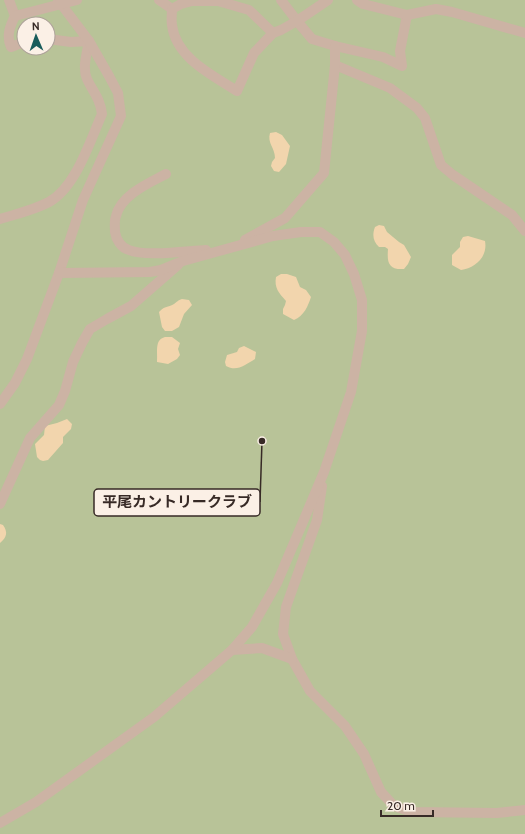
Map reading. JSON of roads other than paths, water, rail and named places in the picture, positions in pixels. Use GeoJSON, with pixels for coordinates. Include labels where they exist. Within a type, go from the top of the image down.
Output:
{"type":"FeatureCollection","features":[{"type":"Feature","properties":{"kind":"street"},"geometry":{"type":"LineString","coordinates":[[9,0],[15,16],[9,28],[8,42],[11,47],[16,45]]}},
{"type":"Feature","properties":{"kind":"street"},"geometry":{"type":"LineString","coordinates":[[0,404],[15,383],[26,359],[59,273],[83,200],[120,116],[118,93],[89,41],[58,0]]}},
{"type":"Feature","properties":{"kind":"street"},"geometry":{"type":"LineString","coordinates":[[15,16],[77,0]]}},
{"type":"Feature","properties":{"kind":"street"},"geometry":{"type":"LineString","coordinates":[[159,0],[178,4],[192,1],[218,1],[238,6],[249,10],[273,33]]}},
{"type":"Feature","properties":{"kind":"street"},"geometry":{"type":"LineString","coordinates":[[282,0],[312,39],[335,46],[384,57],[402,66],[400,51],[407,14]]}},
{"type":"Feature","properties":{"kind":"street"},"geometry":{"type":"LineString","coordinates":[[178,4],[172,24],[177,41],[182,50],[189,58],[207,72],[237,91],[254,53],[273,33],[297,21],[328,0]]}},
{"type":"Feature","properties":{"kind":"street"},"geometry":{"type":"LineString","coordinates":[[357,0],[363,4],[407,14],[436,10],[452,12],[525,33]]}},
{"type":"Feature","properties":{"kind":"street"},"geometry":{"type":"LineString","coordinates":[[56,40],[71,42],[89,41]]}},
{"type":"Feature","properties":{"kind":"street"},"geometry":{"type":"LineString","coordinates":[[0,219],[50,202],[63,192],[72,180],[102,114],[101,103],[86,78],[85,61],[89,41]]}},
{"type":"Feature","properties":{"kind":"street"},"geometry":{"type":"LineString","coordinates":[[166,174],[136,191],[120,206],[115,217],[115,235],[119,244],[128,250],[150,253],[228,249],[285,218],[324,173],[335,65],[335,46]]}},
{"type":"Feature","properties":{"kind":"street"},"geometry":{"type":"LineString","coordinates":[[335,65],[390,88],[417,108],[425,118],[441,164],[454,175],[512,215],[525,231]]}},
{"type":"Feature","properties":{"kind":"street"},"geometry":{"type":"LineString","coordinates":[[0,823],[36,802],[154,717],[232,650],[252,627],[277,583],[324,472],[351,392],[362,331],[362,300],[354,274],[345,255],[334,242],[320,232],[301,232],[273,236],[183,261],[161,270],[150,272],[59,273]]}},
{"type":"Feature","properties":{"kind":"street"},"geometry":{"type":"LineString","coordinates":[[0,504],[30,438],[59,405],[65,391],[73,362],[90,329],[132,306],[183,261]]}},
{"type":"Feature","properties":{"kind":"street"},"geometry":{"type":"LineString","coordinates":[[324,472],[317,520],[286,607],[283,634],[292,659],[310,690],[345,726],[364,754],[381,792],[394,806],[412,812],[497,813],[525,810]]}},
{"type":"Feature","properties":{"kind":"street"},"geometry":{"type":"LineString","coordinates":[[232,650],[262,648],[292,659]]}},
{"type":"Feature","properties":{"kind":"place","name":"平尾カントリークラブ"},"geometry":{"type":"Point","coordinates":[262,441]}}]}
